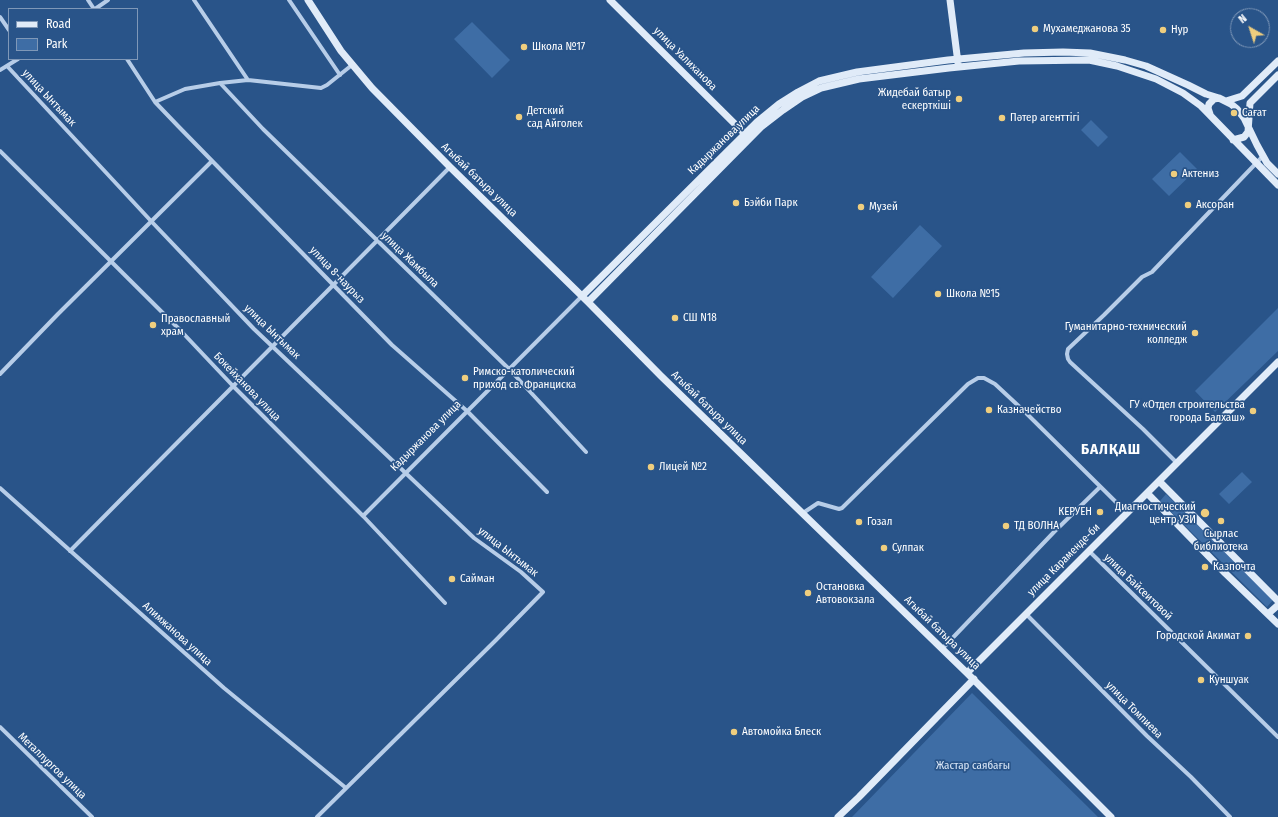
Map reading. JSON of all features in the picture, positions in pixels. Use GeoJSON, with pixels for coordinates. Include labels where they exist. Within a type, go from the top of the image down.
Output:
{"type":"FeatureCollection","features":[{"type":"Feature","properties":{"kind":"main road","name":"Агыбай батыра улица"},"geometry":{"type":"LineString","coordinates":[[308,0],[341,51],[372,88],[672,387],[974,679],[1111,817]]}},
{"type":"Feature","properties":{"kind":"main road","name":"улица Уалиханова"},"geometry":{"type":"LineString","coordinates":[[610,0],[747,136]]}},
{"type":"Feature","properties":{"kind":"main road"},"geometry":{"type":"LineString","coordinates":[[950,0],[958,63]]}},
{"type":"Feature","properties":{"kind":"main road","name":"Кадыржанова улица"},"geometry":{"type":"LineString","coordinates":[[958,63],[1024,53],[1063,52],[1090,53],[1146,66],[1206,94],[1226,101],[1238,109],[1267,163],[1278,174]]}},
{"type":"Feature","properties":{"kind":"main road","name":"Кадыржанова улица"},"geometry":{"type":"LineString","coordinates":[[582,296],[779,104],[819,81],[857,72],[958,63],[1019,61],[1089,60],[1117,66],[1156,80],[1183,93],[1201,106],[1278,185]]}},
{"type":"Feature","properties":{"kind":"main road"},"geometry":{"type":"LineString","coordinates":[[1226,101],[1242,96],[1278,61]]}},
{"type":"Feature","properties":{"kind":"main road"},"geometry":{"type":"LineString","coordinates":[[1233,140],[1244,137],[1248,132],[1250,103],[1278,75]]}},
{"type":"Feature","properties":{"kind":"main road"},"geometry":{"type":"LineString","coordinates":[[1210,114],[1208,108],[1211,100],[1219,98]]}},
{"type":"Feature","properties":{"kind":"main road","name":"Кадыржанова улица"},"geometry":{"type":"LineString","coordinates":[[588,302],[697,193],[747,136]]}},
{"type":"Feature","properties":{"kind":"main road","name":"улица Караменде-би"},"geometry":{"type":"LineString","coordinates":[[967,673],[1278,362]]}},
{"type":"Feature","properties":{"kind":"main road"},"geometry":{"type":"LineString","coordinates":[[1159,481],[1278,601]]}},
{"type":"Feature","properties":{"kind":"main road"},"geometry":{"type":"LineString","coordinates":[[1147,493],[1225,573],[1278,624]]}},
{"type":"Feature","properties":{"kind":"main road"},"geometry":{"type":"LineString","coordinates":[[1268,614],[1278,605]]}},
{"type":"Feature","properties":{"kind":"main road"},"geometry":{"type":"LineString","coordinates":[[838,817],[974,679]]}},
{"type":"Feature","properties":{"kind":"street"},"geometry":{"type":"LineString","coordinates":[[96,8],[108,0]]}},
{"type":"Feature","properties":{"kind":"street"},"geometry":{"type":"LineString","coordinates":[[194,0],[248,80]]}},
{"type":"Feature","properties":{"kind":"street"},"geometry":{"type":"LineString","coordinates":[[289,0],[340,75]]}},
{"type":"Feature","properties":{"kind":"street"},"geometry":{"type":"LineString","coordinates":[[0,17],[8,29]]}},
{"type":"Feature","properties":{"kind":"street"},"geometry":{"type":"LineString","coordinates":[[0,70],[16,60]]}},
{"type":"Feature","properties":{"kind":"street","name":"улица 8-наурыз"},"geometry":{"type":"LineString","coordinates":[[128,60],[155,102],[392,345],[467,411],[547,492]]}},
{"type":"Feature","properties":{"kind":"street"},"geometry":{"type":"LineString","coordinates":[[155,102],[186,89],[220,82],[248,80],[321,88],[352,65]]}},
{"type":"Feature","properties":{"kind":"street","name":"улица Ынтымак"},"geometry":{"type":"LineString","coordinates":[[7,66],[248,323],[474,538],[521,572],[543,592],[346,788]]}},
{"type":"Feature","properties":{"kind":"street","name":"улица Жамбыла"},"geometry":{"type":"LineString","coordinates":[[220,82],[262,129],[378,240],[509,369],[586,452]]}},
{"type":"Feature","properties":{"kind":"street","name":"Бокейханова улица"},"geometry":{"type":"LineString","coordinates":[[0,151],[181,331],[233,386],[363,516],[445,603]]}},
{"type":"Feature","properties":{"kind":"street"},"geometry":{"type":"LineString","coordinates":[[1177,463],[1143,428],[1070,362],[1067,354],[1068,349],[1142,277],[1152,272],[1263,156]]}},
{"type":"Feature","properties":{"kind":"street"},"geometry":{"type":"LineString","coordinates":[[0,374],[212,160]]}},
{"type":"Feature","properties":{"kind":"street"},"geometry":{"type":"LineString","coordinates":[[70,551],[450,167]]}},
{"type":"Feature","properties":{"kind":"street","name":"Кадыржанова улица"},"geometry":{"type":"LineString","coordinates":[[363,516],[582,296]]}},
{"type":"Feature","properties":{"kind":"street"},"geometry":{"type":"LineString","coordinates":[[803,514],[818,503],[839,509],[842,508],[968,384],[978,378],[987,379],[995,384],[1024,410],[1127,513]]}},
{"type":"Feature","properties":{"kind":"street"},"geometry":{"type":"LineString","coordinates":[[942,649],[1054,532],[1100,487]]}},
{"type":"Feature","properties":{"kind":"street","name":"Алимжанова улица"},"geometry":{"type":"LineString","coordinates":[[0,488],[224,688],[346,788]]}},
{"type":"Feature","properties":{"kind":"street","name":"улица Байсеитовой"},"geometry":{"type":"LineString","coordinates":[[1089,551],[1278,737]]}},
{"type":"Feature","properties":{"kind":"street","name":"улица Томпиева"},"geometry":{"type":"LineString","coordinates":[[1026,614],[1230,817]]}},
{"type":"Feature","properties":{"kind":"street","name":"Металлургов улица"},"geometry":{"type":"LineString","coordinates":[[0,727],[92,817]]}},
{"type":"Feature","properties":{"kind":"street"},"geometry":{"type":"LineString","coordinates":[[317,817],[346,788]]}},
{"type":"Feature","properties":{"kind":"green space"},"geometry":{"type":"Polygon","coordinates":[[[472,22],[510,60],[492,78],[454,39],[472,22]]]}},
{"type":"Feature","properties":{"kind":"green space"},"geometry":{"type":"Polygon","coordinates":[[[1091,120],[1108,137],[1098,147],[1081,130],[1091,120]]]}},
{"type":"Feature","properties":{"kind":"green space","name":"Актениз"},"geometry":{"type":"Polygon","coordinates":[[[1180,152],[1197,169],[1169,196],[1152,179],[1180,152]]]}},
{"type":"Feature","properties":{"kind":"green space"},"geometry":{"type":"Polygon","coordinates":[[[920,225],[942,246],[893,298],[871,277],[920,225]]]}},
{"type":"Feature","properties":{"kind":"green space"},"geometry":{"type":"Polygon","coordinates":[[[1278,308],[1278,351],[1215,412],[1195,391],[1278,308]]]}},
{"type":"Feature","properties":{"kind":"green space"},"geometry":{"type":"Polygon","coordinates":[[[1242,472],[1252,482],[1229,504],[1219,494],[1242,472]]]}},
{"type":"Feature","properties":{"kind":"green space"},"geometry":{"type":"Polygon","coordinates":[[[1166,494],[1273,600],[1267,607],[1160,501],[1166,494]]]}},
{"type":"Feature","properties":{"kind":"green space","name":"Жастар саябағы"},"geometry":{"type":"Polygon","coordinates":[[[972,693],[1087,806],[1098,817],[852,817],[972,693]]]}},
{"type":"Feature","properties":{"kind":"place","name":"Мухамеджанова 35"},"geometry":{"type":"Point","coordinates":[1035,29]}},
{"type":"Feature","properties":{"kind":"place","name":"Нур"},"geometry":{"type":"Point","coordinates":[1163,30]}},
{"type":"Feature","properties":{"kind":"place","name":"Школа №17"},"geometry":{"type":"Point","coordinates":[524,47]}},
{"type":"Feature","properties":{"kind":"place","name":"Жидебай батыр ескерткіші"},"geometry":{"type":"Point","coordinates":[959,99]}},
{"type":"Feature","properties":{"kind":"place","name":"Сағат"},"geometry":{"type":"Point","coordinates":[1234,113]}},
{"type":"Feature","properties":{"kind":"place","name":"Детский сад Айголек"},"geometry":{"type":"Point","coordinates":[519,117]}},
{"type":"Feature","properties":{"kind":"place","name":"Пәтер агенттігі"},"geometry":{"type":"Point","coordinates":[1002,118]}},
{"type":"Feature","properties":{"kind":"place","name":"Актениз"},"geometry":{"type":"Point","coordinates":[1174,174]}},
{"type":"Feature","properties":{"kind":"place","name":"Бэйби Парк"},"geometry":{"type":"Point","coordinates":[736,203]}},
{"type":"Feature","properties":{"kind":"place","name":"Аксоран"},"geometry":{"type":"Point","coordinates":[1188,205]}},
{"type":"Feature","properties":{"kind":"place","name":"Музей"},"geometry":{"type":"Point","coordinates":[861,207]}},
{"type":"Feature","properties":{"kind":"place","name":"Школа №15"},"geometry":{"type":"Point","coordinates":[938,294]}},
{"type":"Feature","properties":{"kind":"place","name":"СШ N18"},"geometry":{"type":"Point","coordinates":[675,318]}},
{"type":"Feature","properties":{"kind":"place","name":"Православный храм"},"geometry":{"type":"Point","coordinates":[153,325]}},
{"type":"Feature","properties":{"kind":"place","name":"Гуманитарно-технический колледж"},"geometry":{"type":"Point","coordinates":[1195,333]}},
{"type":"Feature","properties":{"kind":"place","name":"Римско-католический приход св. Франциска"},"geometry":{"type":"Point","coordinates":[465,378]}},
{"type":"Feature","properties":{"kind":"place","name":"Казначейство"},"geometry":{"type":"Point","coordinates":[989,410]}},
{"type":"Feature","properties":{"kind":"place","name":"ГУ «Отдел строительства города Балхаш»"},"geometry":{"type":"Point","coordinates":[1253,411]}},
{"type":"Feature","properties":{"kind":"place","name":"Лицей №2"},"geometry":{"type":"Point","coordinates":[651,467]}},
{"type":"Feature","properties":{"kind":"place","name":"КЕРУЕН"},"geometry":{"type":"Point","coordinates":[1100,512]}},
{"type":"Feature","properties":{"kind":"place","name":"Диагностический центр УЗИ"},"geometry":{"type":"Point","coordinates":[1205,513]}},
{"type":"Feature","properties":{"kind":"place","name":"Сырлас библиотека"},"geometry":{"type":"Point","coordinates":[1221,521]}},
{"type":"Feature","properties":{"kind":"place","name":"Гозал"},"geometry":{"type":"Point","coordinates":[859,522]}},
{"type":"Feature","properties":{"kind":"place","name":"ТД ВОЛНА"},"geometry":{"type":"Point","coordinates":[1006,526]}},
{"type":"Feature","properties":{"kind":"place","name":"Сулпак"},"geometry":{"type":"Point","coordinates":[884,548]}},
{"type":"Feature","properties":{"kind":"place","name":"Казпочта"},"geometry":{"type":"Point","coordinates":[1205,567]}},
{"type":"Feature","properties":{"kind":"place","name":"Сайман"},"geometry":{"type":"Point","coordinates":[452,579]}},
{"type":"Feature","properties":{"kind":"place","name":"Остановка Автовокзала"},"geometry":{"type":"Point","coordinates":[808,593]}},
{"type":"Feature","properties":{"kind":"place","name":"Городской Акимат"},"geometry":{"type":"Point","coordinates":[1248,636]}},
{"type":"Feature","properties":{"kind":"place","name":"Куншуак"},"geometry":{"type":"Point","coordinates":[1201,680]}},
{"type":"Feature","properties":{"kind":"place","name":"Автомойка Блеск"},"geometry":{"type":"Point","coordinates":[734,732]}},
{"type":"Feature","properties":{"kind":"district","name":"БАЛҚАШ"},"geometry":{"type":"Point","coordinates":[1111,450]}}]}
